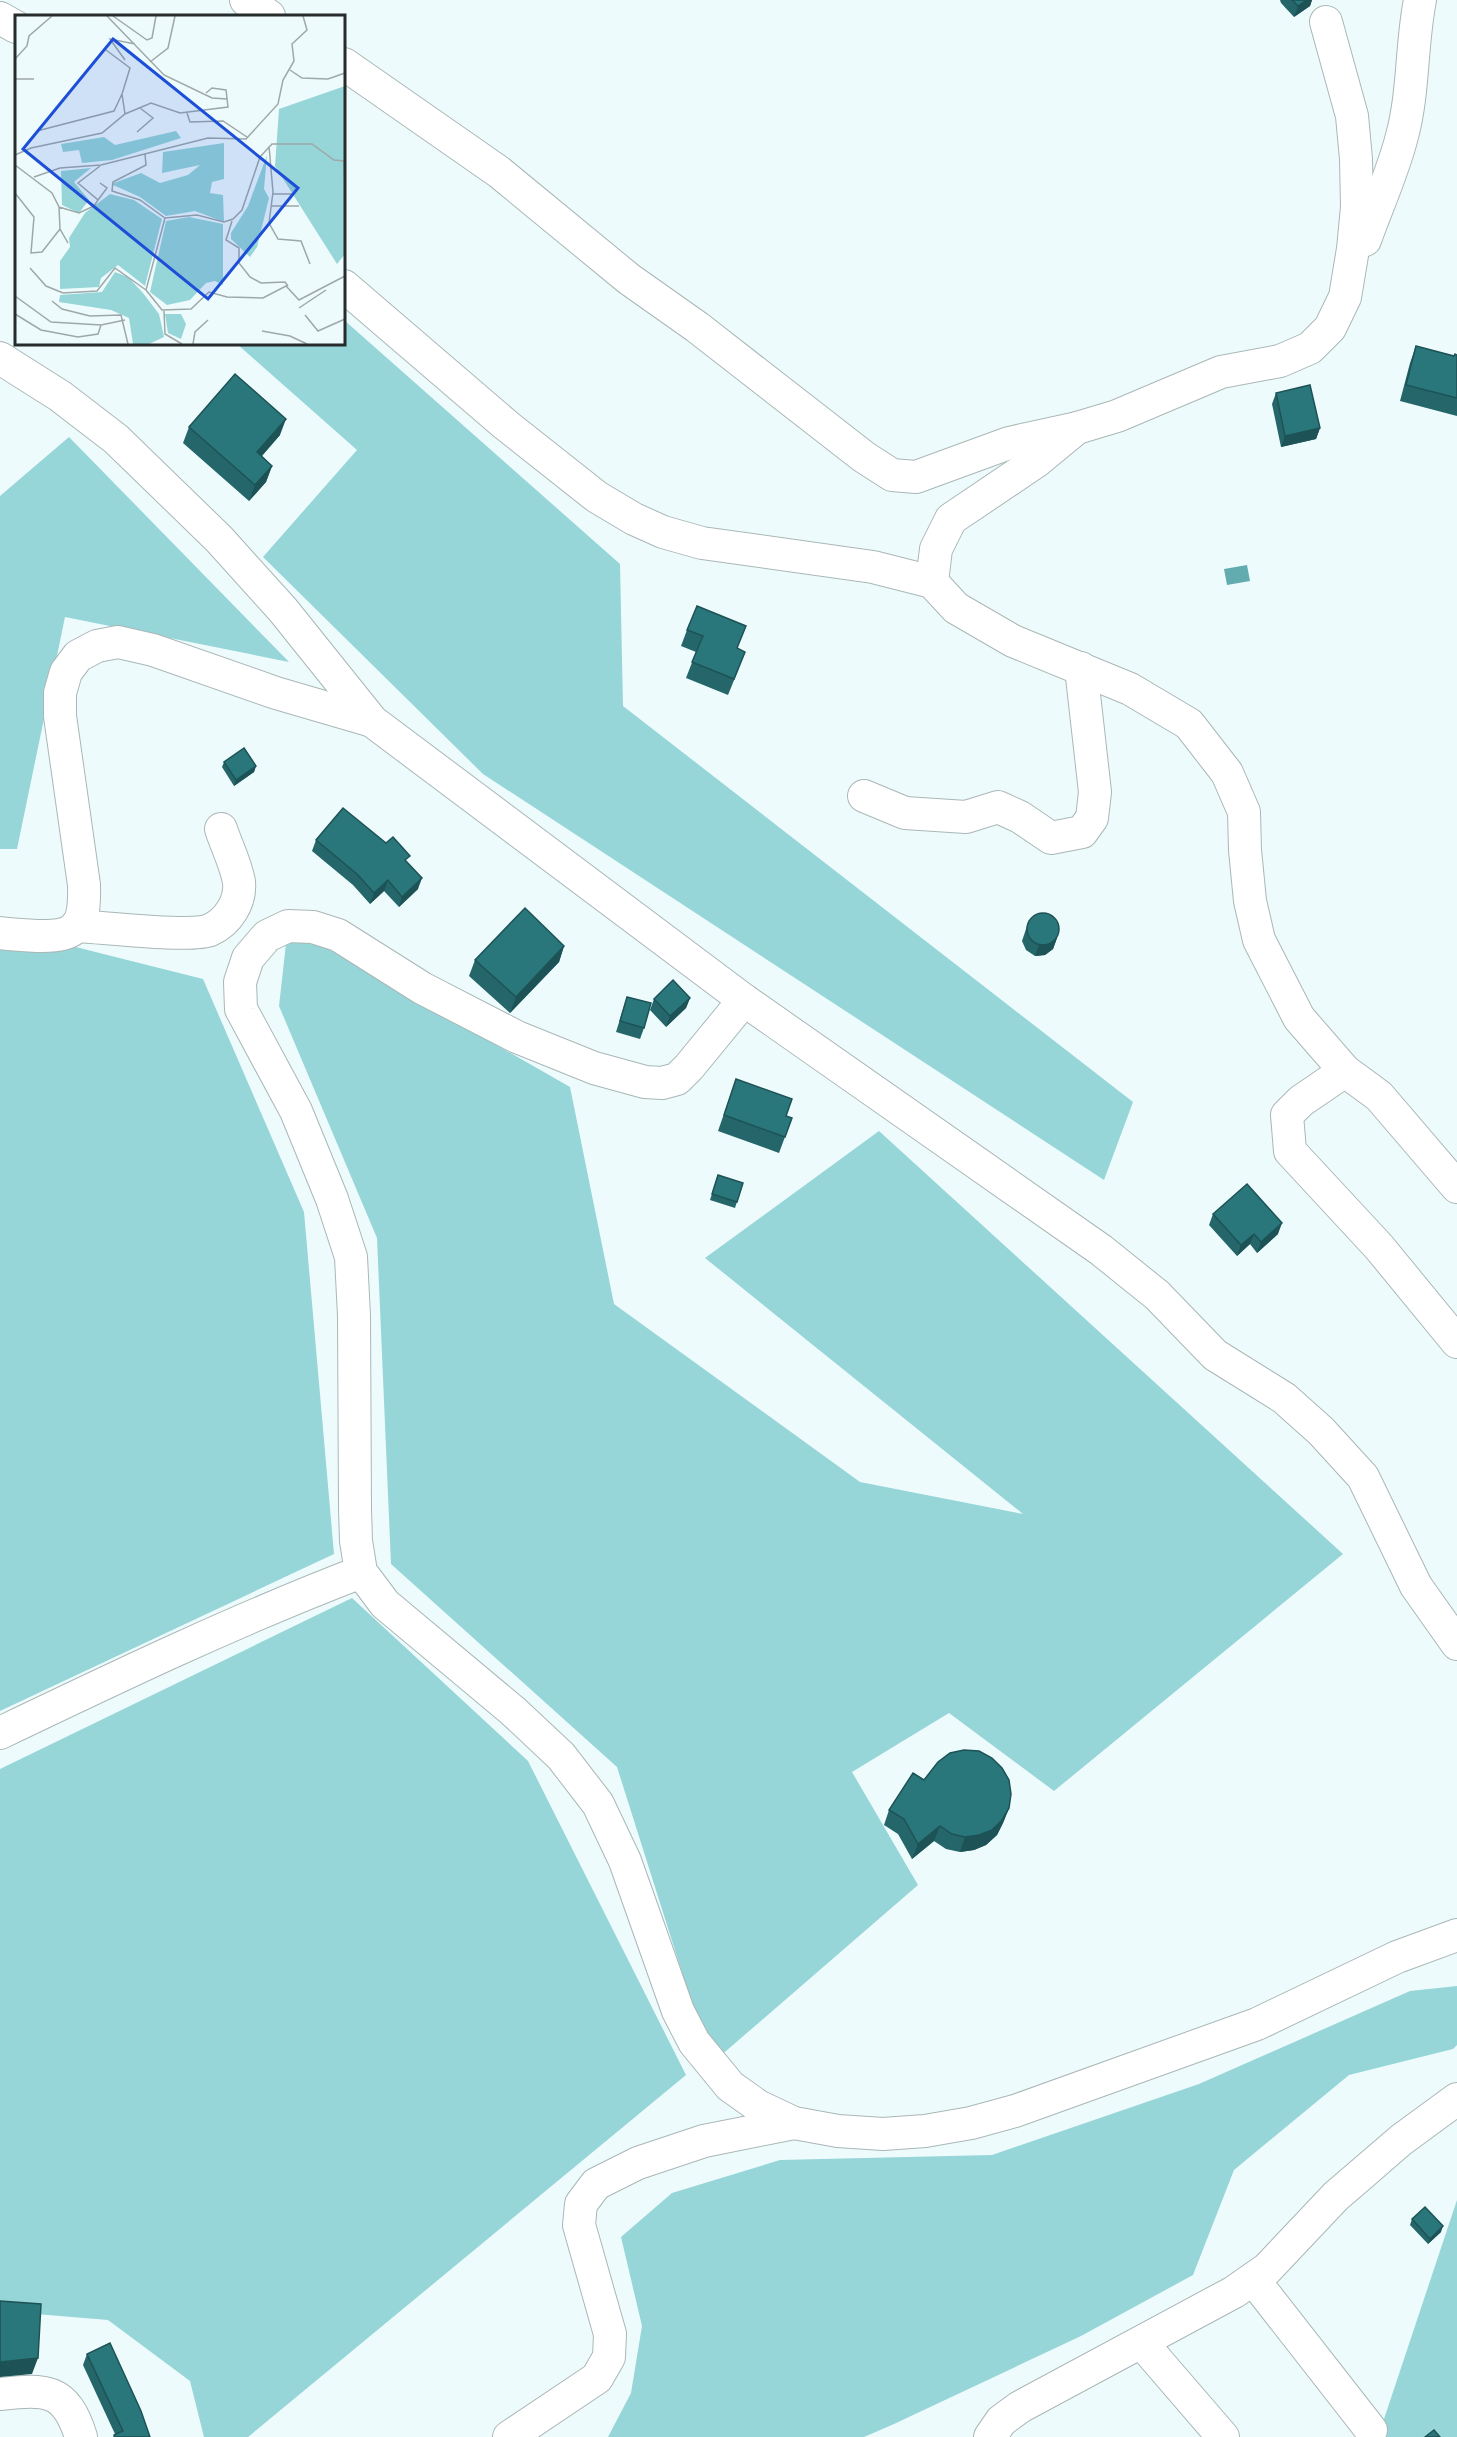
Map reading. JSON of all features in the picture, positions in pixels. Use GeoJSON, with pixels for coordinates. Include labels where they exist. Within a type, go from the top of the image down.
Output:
{"type":"FeatureCollection","features":[{"type":"Feature","properties":{"kind":"street"},"geometry":{"type":"LineString","coordinates":[[246,0],[268,15]]}},
{"type":"Feature","properties":{"kind":"street"},"geometry":{"type":"LineString","coordinates":[[345,65],[499,172],[629,279],[697,327],[864,456],[892,475],[916,477],[1009,443],[1077,429],[1117,416],[1221,372],[1280,361],[1310,348],[1330,328],[1345,297],[1402,137],[1410,99],[1415,26],[1420,0]]}},
{"type":"Feature","properties":{"kind":"street"},"geometry":{"type":"LineString","coordinates":[[0,18],[15,26]]}},
{"type":"Feature","properties":{"kind":"street"},"geometry":{"type":"LineString","coordinates":[[1326,22],[1352,116],[1356,159],[1357,207],[1345,297]]}},
{"type":"Feature","properties":{"kind":"street"},"geometry":{"type":"LineString","coordinates":[[345,287],[507,425],[597,497],[634,519],[663,532],[702,543],[873,567],[932,582],[956,608],[1013,641],[1131,689],[1189,724],[1227,773],[1244,812],[1250,901],[1259,940],[1299,1018],[1345,1071],[1378,1096],[1457,1187]]}},
{"type":"Feature","properties":{"kind":"street"},"geometry":{"type":"LineString","coordinates":[[0,358],[60,396],[116,439],[210,530],[290,618],[372,721],[744,1000],[1101,1250],[1157,1295],[1215,1354],[1284,1398],[1321,1431],[1363,1477],[1416,1586],[1457,1644]]}},
{"type":"Feature","properties":{"kind":"street"},"geometry":{"type":"LineString","coordinates":[[932,582],[936,549],[951,519],[1037,461],[1077,429]]}},
{"type":"Feature","properties":{"kind":"street"},"geometry":{"type":"LineString","coordinates":[[0,933],[56,936],[71,932],[80,921],[84,903],[84,885],[60,716],[60,693],[66,672],[78,656],[97,646],[118,642],[153,650],[276,693],[372,721]]}},
{"type":"Feature","properties":{"kind":"street"},"geometry":{"type":"LineString","coordinates":[[864,796],[905,813],[966,817],[998,807],[1020,817],[1051,838],[1082,832],[1092,818],[1095,792],[1081,669]]}},
{"type":"Feature","properties":{"kind":"street"},"geometry":{"type":"LineString","coordinates":[[76,926],[189,933],[209,931],[226,920],[237,902],[239,882],[221,829]]}},
{"type":"Feature","properties":{"kind":"street"},"geometry":{"type":"LineString","coordinates":[[744,1000],[689,1067],[677,1079],[662,1083],[645,1082],[594,1068],[517,1037],[422,988],[338,935],[313,927],[288,926],[267,936],[248,958],[240,982],[241,1009],[296,1111],[332,1199],[351,1257],[355,1520],[361,1572],[385,1604],[513,1710],[561,1756],[598,1804],[625,1861],[678,2011],[694,2042],[730,2086],[758,2106],[794,2123],[838,2131],[883,2134],[937,2129],[1015,2111],[1257,2024],[1397,1957],[1457,1935]]}},
{"type":"Feature","properties":{"kind":"street"},"geometry":{"type":"LineString","coordinates":[[1345,1071],[1301,1101],[1287,1115],[1290,1151],[1379,1247],[1457,1342]]}},
{"type":"Feature","properties":{"kind":"street"},"geometry":{"type":"LineString","coordinates":[[0,1733],[167,1653],[288,1600],[361,1572]]}},
{"type":"Feature","properties":{"kind":"street"},"geometry":{"type":"LineString","coordinates":[[990,2437],[1001,2421],[1020,2407],[1234,2292],[1267,2269],[1336,2196],[1401,2140],[1457,2099]]}},
{"type":"Feature","properties":{"kind":"street"},"geometry":{"type":"LineString","coordinates":[[509,2437],[597,2378],[609,2357],[610,2334],[579,2225],[581,2204],[596,2184],[638,2163],[704,2141],[794,2123]]}},
{"type":"Feature","properties":{"kind":"street"},"geometry":{"type":"LineString","coordinates":[[1253,2279],[1371,2430]]}},
{"type":"Feature","properties":{"kind":"street"},"geometry":{"type":"LineString","coordinates":[[1142,2343],[1223,2437]]}},
{"type":"Feature","properties":{"kind":"street"},"geometry":{"type":"LineString","coordinates":[[0,2394],[40,2391],[54,2395],[71,2411],[81,2437]]}},
{"type":"Feature","properties":{"kind":"shaded area"},"geometry":{"type":"Polygon","coordinates":[[[345,321],[620,564],[623,706],[1133,1102],[1104,1180],[483,774],[263,557],[357,450],[238,345],[345,345],[345,321]]]}},
{"type":"Feature","properties":{"kind":"shaded area"},"geometry":{"type":"Polygon","coordinates":[[[69,437],[289,662],[65,617],[17,849],[0,849],[0,496],[69,437]]]}},
{"type":"Feature","properties":{"kind":"shaded area"},"geometry":{"type":"Polygon","coordinates":[[[1247,565],[1250,581],[1227,585],[1224,569],[1247,565]]]}},
{"type":"Feature","properties":{"kind":"shaded area"},"geometry":{"type":"Polygon","coordinates":[[[288,926],[570,1087],[614,1304],[860,1482],[1023,1514],[705,1258],[879,1131],[1343,1554],[1054,1791],[949,1713],[852,1772],[918,1885],[711,2064],[617,1767],[391,1564],[377,1238],[279,1006],[288,926]]]}},
{"type":"Feature","properties":{"kind":"shaded area"},"geometry":{"type":"Polygon","coordinates":[[[0,928],[203,979],[304,1212],[334,1554],[0,1711],[0,928]]]}},
{"type":"Feature","properties":{"kind":"shaded area"},"geometry":{"type":"Polygon","coordinates":[[[352,1598],[528,1761],[686,2075],[248,2437],[204,2437],[190,2381],[108,2320],[0,2311],[0,1769],[352,1598]]]}},
{"type":"Feature","properties":{"kind":"shaded area"},"geometry":{"type":"Polygon","coordinates":[[[1457,1986],[1457,2045],[1453,2049],[1349,2075],[1234,2170],[1193,2275],[1081,2336],[864,2437],[608,2437],[631,2393],[642,2326],[621,2237],[672,2193],[780,2160],[992,2155],[1199,2084],[1410,1991],[1457,1986]]]}},
{"type":"Feature","properties":{"kind":"shaded area"},"geometry":{"type":"Polygon","coordinates":[[[1457,2200],[1457,2437],[1378,2437],[1457,2200]]]}},
{"type":"Feature","properties":{"kind":"building"},"geometry":{"type":"Polygon","coordinates":[[[1292,0],[1307,0],[1298,6],[1292,0]]]}},
{"type":"Feature","properties":{"kind":"building"},"geometry":{"type":"Polygon","coordinates":[[[1416,346],[1457,355],[1457,398],[1406,385],[1416,346]]]}},
{"type":"Feature","properties":{"kind":"building"},"geometry":{"type":"Polygon","coordinates":[[[235,374],[286,419],[257,452],[272,466],[255,485],[189,427],[235,374]]]}},
{"type":"Feature","properties":{"kind":"building"},"geometry":{"type":"Polygon","coordinates":[[[1310,385],[1320,428],[1285,436],[1276,393],[1310,385]]]}},
{"type":"Feature","properties":{"kind":"building"},"geometry":{"type":"Polygon","coordinates":[[[697,606],[746,626],[737,648],[745,652],[734,679],[692,662],[703,636],[687,630],[697,606]]]}},
{"type":"Feature","properties":{"kind":"building"},"geometry":{"type":"Polygon","coordinates":[[[244,748],[256,766],[236,780],[224,762],[244,748]]]}},
{"type":"Feature","properties":{"kind":"building"},"geometry":{"type":"Polygon","coordinates":[[[343,808],[386,843],[393,837],[410,856],[405,860],[422,878],[402,897],[388,880],[374,893],[357,874],[316,840],[343,808]]]}},
{"type":"Feature","properties":{"kind":"building"},"geometry":{"type":"Polygon","coordinates":[[[525,908],[564,946],[516,997],[475,960],[525,908]]]}},
{"type":"Feature","properties":{"kind":"building"},"geometry":{"type":"Polygon","coordinates":[[[1043,913],[1054,918],[1059,929],[1054,940],[1043,945],[1032,940],[1027,929],[1032,918],[1043,913]]]}},
{"type":"Feature","properties":{"kind":"building"},"geometry":{"type":"Polygon","coordinates":[[[673,980],[690,998],[670,1016],[654,999],[673,980]]]}},
{"type":"Feature","properties":{"kind":"building"},"geometry":{"type":"Polygon","coordinates":[[[627,997],[651,1003],[644,1028],[620,1021],[627,997]]]}},
{"type":"Feature","properties":{"kind":"building"},"geometry":{"type":"Polygon","coordinates":[[[736,1079],[792,1099],[786,1116],[792,1118],[785,1137],[724,1115],[736,1079]]]}},
{"type":"Feature","properties":{"kind":"building"},"geometry":{"type":"Polygon","coordinates":[[[718,1175],[743,1183],[737,1202],[712,1194],[718,1175]]]}},
{"type":"Feature","properties":{"kind":"building"},"geometry":{"type":"Polygon","coordinates":[[[1247,1184],[1282,1223],[1261,1242],[1254,1234],[1241,1245],[1213,1214],[1247,1184]]]}},
{"type":"Feature","properties":{"kind":"building"},"geometry":{"type":"Polygon","coordinates":[[[964,1750],[979,1751],[992,1758],[1002,1768],[1009,1780],[1011,1794],[1009,1808],[992,1830],[965,1837],[952,1834],[940,1826],[918,1844],[904,1819],[889,1810],[913,1773],[924,1780],[938,1762],[950,1753],[964,1750]]]}},
{"type":"Feature","properties":{"kind":"building"},"geometry":{"type":"Polygon","coordinates":[[[1425,2207],[1443,2226],[1430,2239],[1412,2219],[1425,2207]]]}},
{"type":"Feature","properties":{"kind":"building"},"geometry":{"type":"Polygon","coordinates":[[[0,2301],[41,2304],[38,2358],[0,2362],[0,2301]]]}},
{"type":"Feature","properties":{"kind":"building"},"geometry":{"type":"Polygon","coordinates":[[[110,2343],[141,2411],[150,2437],[115,2437],[114,2435],[123,2431],[87,2354],[110,2343]]]}},
{"type":"Feature","properties":{"kind":"building"},"geometry":{"type":"Polygon","coordinates":[[[1434,2430],[1440,2437],[1425,2437],[1434,2430]]]}}]}
